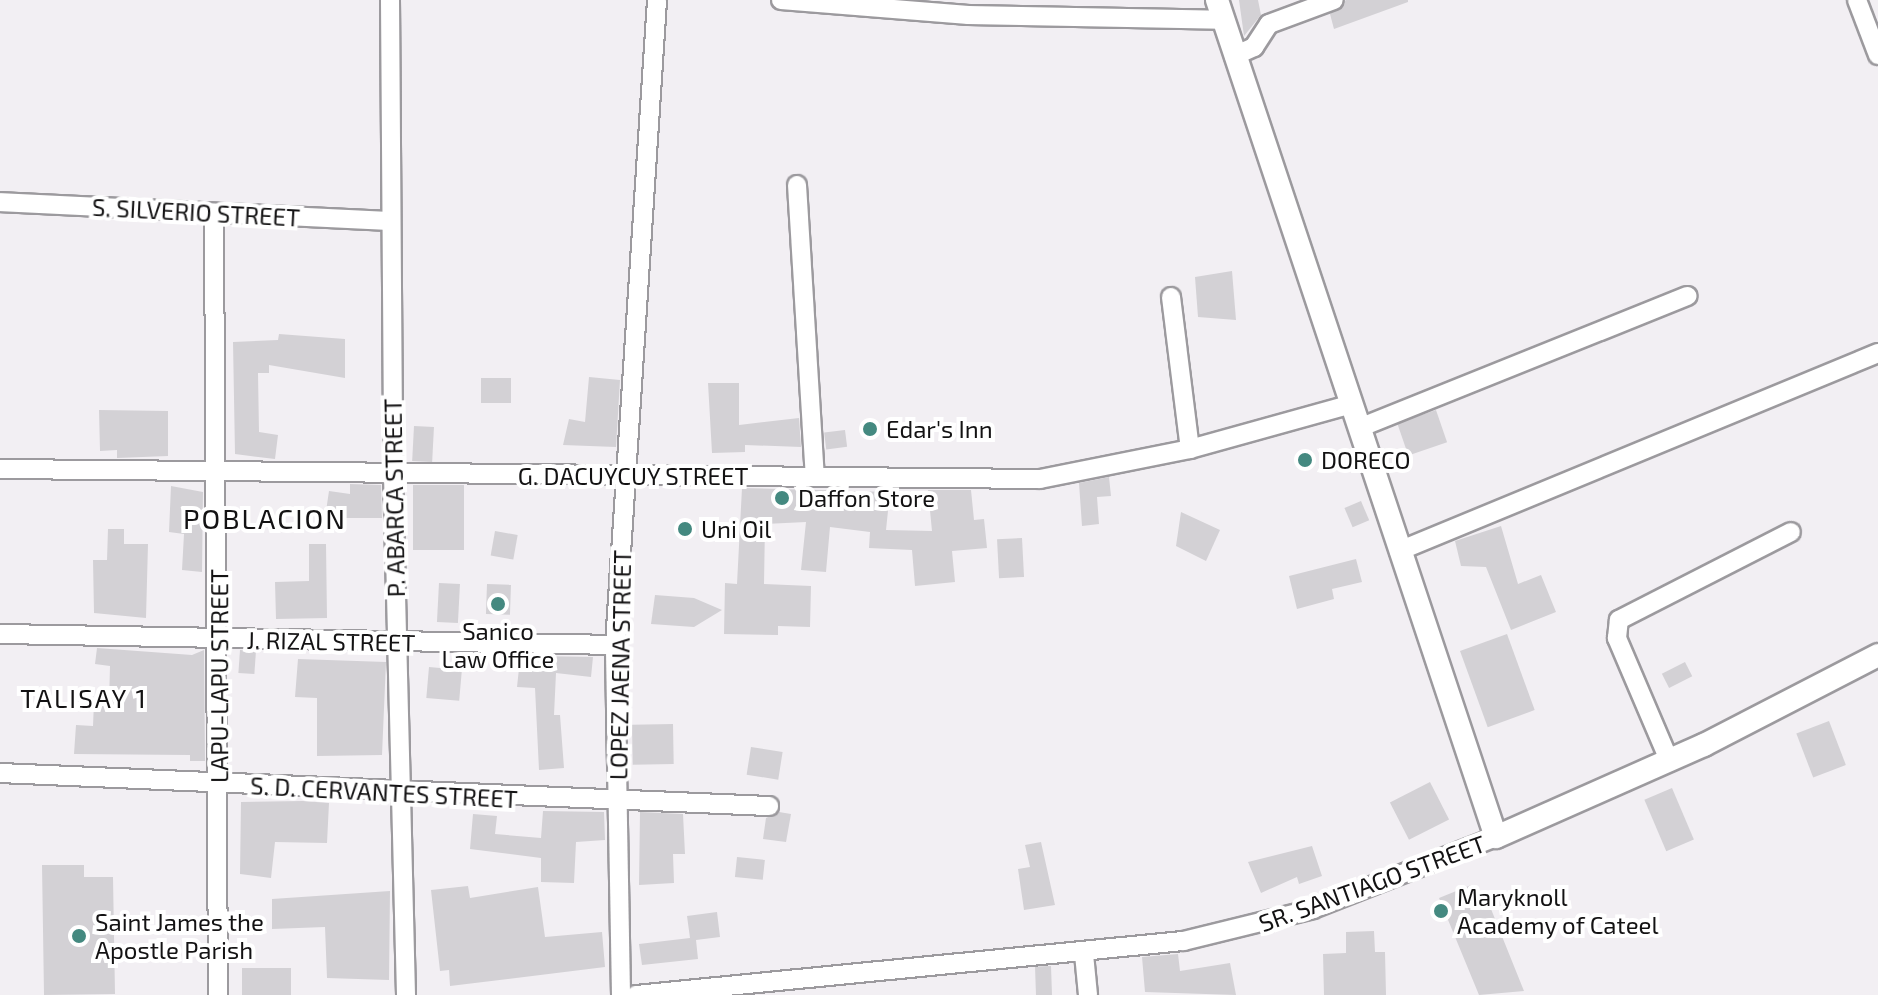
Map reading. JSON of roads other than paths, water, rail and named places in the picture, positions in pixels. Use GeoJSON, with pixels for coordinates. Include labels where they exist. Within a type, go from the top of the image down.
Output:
{"type":"FeatureCollection","features":[{"type":"Feature","properties":{"kind":"street","name":"P. ABARCA STREET"},"geometry":{"type":"LineString","coordinates":[[390,0],[393,474],[406,995]]}},
{"type":"Feature","properties":{"kind":"street","name":"LOPEZ JAENA STREET"},"geometry":{"type":"LineString","coordinates":[[621,995],[615,645],[657,0]]}},
{"type":"Feature","properties":{"kind":"street"},"geometry":{"type":"LineString","coordinates":[[781,0],[968,15],[1219,10],[1496,837]]}},
{"type":"Feature","properties":{"kind":"street"},"geometry":{"type":"LineString","coordinates":[[1234,56],[1254,47],[1269,24],[1334,0]]}},
{"type":"Feature","properties":{"kind":"street"},"geometry":{"type":"LineString","coordinates":[[1857,0],[1878,55]]}},
{"type":"Feature","properties":{"kind":"street"},"geometry":{"type":"LineString","coordinates":[[797,185],[815,476]]}},
{"type":"Feature","properties":{"kind":"street","name":"S. SILVERIO STREET"},"geometry":{"type":"LineString","coordinates":[[0,202],[391,221]]}},
{"type":"Feature","properties":{"kind":"street","name":"LAPU-LAPU STREET"},"geometry":{"type":"LineString","coordinates":[[214,214],[220,640],[218,995]]}},
{"type":"Feature","properties":{"kind":"street"},"geometry":{"type":"LineString","coordinates":[[1359,428],[1687,296]]}},
{"type":"Feature","properties":{"kind":"street"},"geometry":{"type":"LineString","coordinates":[[1171,297],[1190,449]]}},
{"type":"Feature","properties":{"kind":"street"},"geometry":{"type":"LineString","coordinates":[[1399,551],[1878,353]]}},
{"type":"Feature","properties":{"kind":"street","name":"G. DACUYCUY STREET"},"geometry":{"type":"LineString","coordinates":[[0,469],[627,478],[815,476],[1040,479],[1190,449],[1352,404]]}},
{"type":"Feature","properties":{"kind":"street"},"geometry":{"type":"LineString","coordinates":[[1669,760],[1617,638],[1619,620],[1791,532]]}},
{"type":"Feature","properties":{"kind":"street","name":"J. RIZAL STREET"},"geometry":{"type":"LineString","coordinates":[[0,634],[615,645]]}},
{"type":"Feature","properties":{"kind":"street","name":"SR. SANTIAGO STREET"},"geometry":{"type":"LineString","coordinates":[[636,995],[1084,954],[1253,927],[1496,837],[1669,760],[1878,655]]}},
{"type":"Feature","properties":{"kind":"street","name":"S. D. CERVANTES STREET"},"geometry":{"type":"LineString","coordinates":[[0,773],[616,802],[769,806]]}},
{"type":"Feature","properties":{"kind":"street"},"geometry":{"type":"LineString","coordinates":[[1084,954],[1088,995]]}},
{"type":"Feature","properties":{"kind":"place","name":"Edar's Inn"},"geometry":{"type":"Point","coordinates":[870,429]}},
{"type":"Feature","properties":{"kind":"place","name":"DORECO"},"geometry":{"type":"Point","coordinates":[1305,460]}},
{"type":"Feature","properties":{"kind":"place","name":"Daffon Store"},"geometry":{"type":"Point","coordinates":[782,498]}},
{"type":"Feature","properties":{"kind":"place","name":"Uni Oil"},"geometry":{"type":"Point","coordinates":[685,529]}},
{"type":"Feature","properties":{"kind":"place","name":"Sanico Law Office"},"geometry":{"type":"Point","coordinates":[498,604]}},
{"type":"Feature","properties":{"kind":"place","name":"Maryknoll Academy of Cateel"},"geometry":{"type":"Point","coordinates":[1441,911]}},
{"type":"Feature","properties":{"kind":"place","name":"Saint James the Apostle Parish"},"geometry":{"type":"Point","coordinates":[79,936]}},
{"type":"Feature","properties":{"kind":"district","name":"POBLACION"},"geometry":{"type":"Point","coordinates":[265,518]}},
{"type":"Feature","properties":{"kind":"district","name":"TALISAY 1"},"geometry":{"type":"Point","coordinates":[84,698]}}]}
